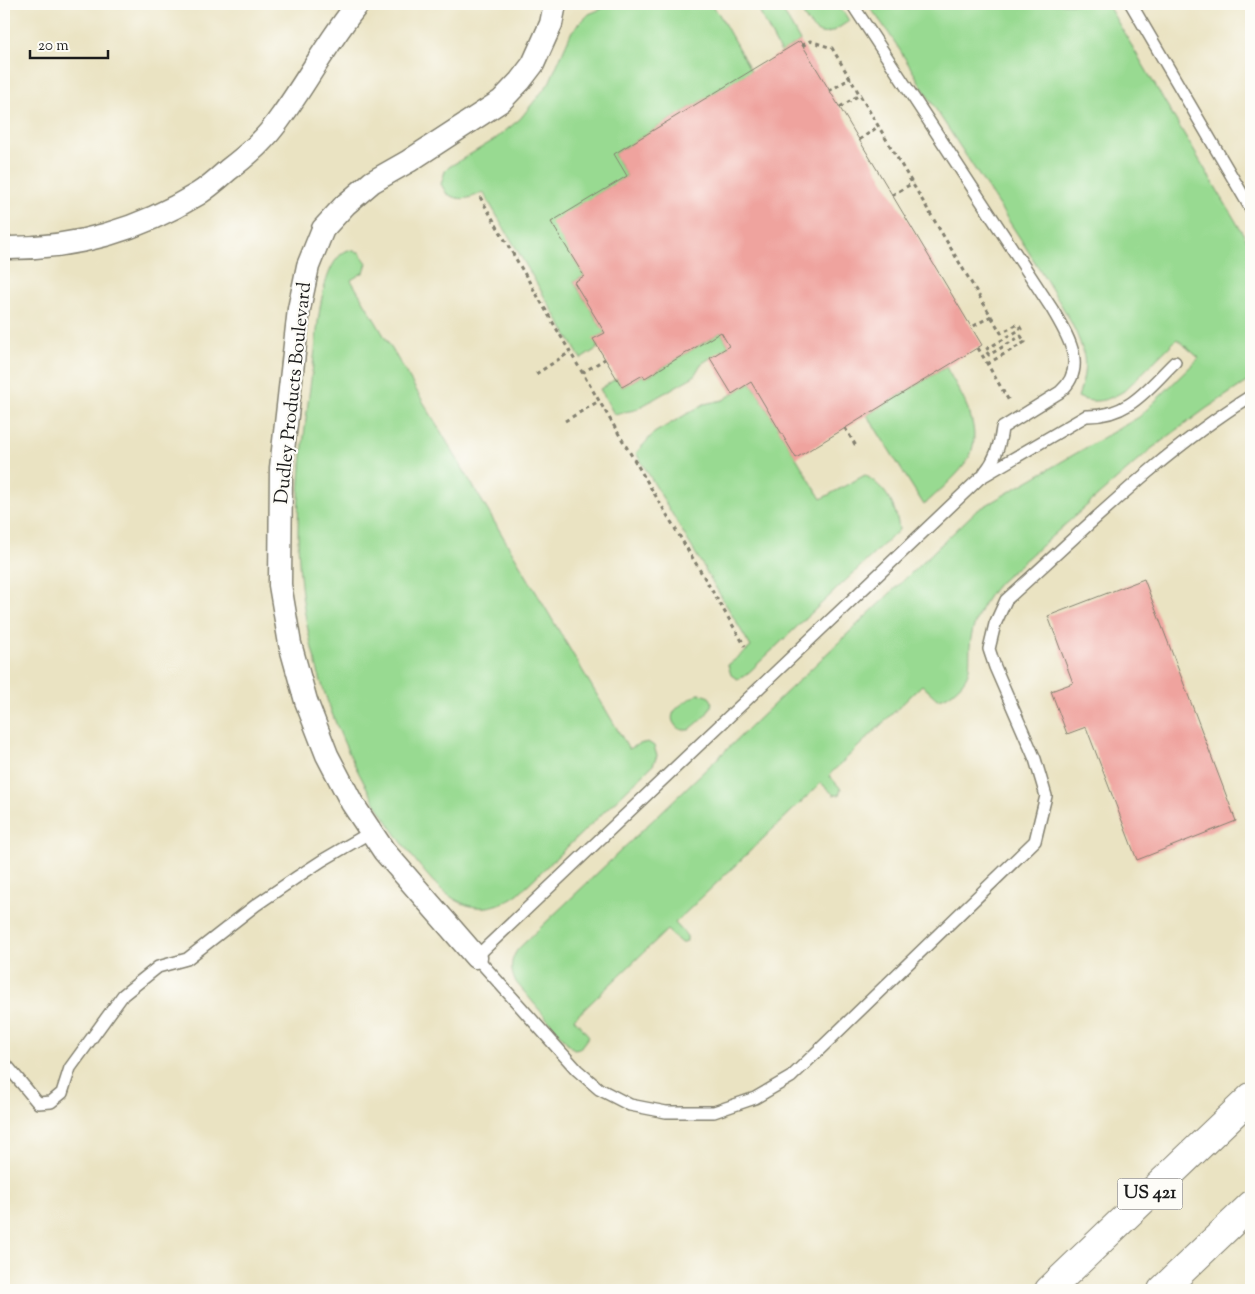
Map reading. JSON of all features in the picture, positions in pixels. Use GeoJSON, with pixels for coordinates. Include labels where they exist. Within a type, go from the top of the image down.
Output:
{"type":"FeatureCollection","features":[{"type":"Feature","properties":{"kind":"highway","name":"US 421"},"geometry":{"type":"LineString","coordinates":[[1049,1290],[1251,1097]]}},
{"type":"Feature","properties":{"kind":"highway"},"geometry":{"type":"LineString","coordinates":[[1162,1290],[1251,1205]]}},
{"type":"Feature","properties":{"kind":"street"},"geometry":{"type":"LineString","coordinates":[[4,248],[22,248],[84,241],[148,220],[200,193],[255,149],[281,118],[326,47],[358,4]]}},
{"type":"Feature","properties":{"kind":"street","name":"Dudley Products Boulevard"},"geometry":{"type":"LineString","coordinates":[[476,957],[384,850],[352,803],[327,755],[306,701],[290,644],[280,585],[281,468],[301,300],[308,266],[323,229],[345,205],[372,182],[423,152],[501,101],[533,64],[551,24],[555,4]]}},
{"type":"Feature","properties":{"kind":"lane"},"geometry":{"type":"LineString","coordinates":[[852,4],[1065,331],[1075,359],[1073,375],[1069,384],[1060,392],[1002,428],[1000,445],[991,465],[980,478],[476,957],[577,1070],[599,1089],[630,1105],[666,1112],[714,1112],[755,1098],[790,1078],[1035,841],[1046,796],[1035,759],[989,649],[995,624],[1006,600],[1160,461],[1251,396]]}},
{"type":"Feature","properties":{"kind":"lane"},"geometry":{"type":"LineString","coordinates":[[1131,4],[1251,209]]}},
{"type":"Feature","properties":{"kind":"lane"},"geometry":{"type":"LineString","coordinates":[[980,478],[1086,416],[1099,417],[1115,413],[1134,403],[1175,362]]}},
{"type":"Feature","properties":{"kind":"lane"},"geometry":{"type":"LineString","coordinates":[[4,1062],[38,1103],[51,1102],[62,1093],[70,1068],[123,995],[158,967],[187,959],[256,906],[316,864],[371,832]]}},
{"type":"Feature","properties":{"kind":"path"},"geometry":{"type":"LineString","coordinates":[[802,46],[810,41],[832,48],[880,126],[1001,333],[1018,324],[1021,329],[985,350],[988,356],[1021,336],[1025,342],[987,364]]}},
{"type":"Feature","properties":{"kind":"path"},"geometry":{"type":"LineString","coordinates":[[829,91],[851,78]]}},
{"type":"Feature","properties":{"kind":"path"},"geometry":{"type":"LineString","coordinates":[[840,107],[861,94]]}},
{"type":"Feature","properties":{"kind":"path"},"geometry":{"type":"LineString","coordinates":[[859,140],[880,126]]}},
{"type":"Feature","properties":{"kind":"path"},"geometry":{"type":"LineString","coordinates":[[892,196],[913,183]]}},
{"type":"Feature","properties":{"kind":"path"},"geometry":{"type":"LineString","coordinates":[[480,197],[599,402],[745,646]]}},
{"type":"Feature","properties":{"kind":"path"},"geometry":{"type":"LineString","coordinates":[[972,327],[991,316]]}},
{"type":"Feature","properties":{"kind":"path"},"geometry":{"type":"LineString","coordinates":[[978,348],[1019,417]]}},
{"type":"Feature","properties":{"kind":"path"},"geometry":{"type":"LineString","coordinates":[[536,374],[570,352]]}},
{"type":"Feature","properties":{"kind":"path"},"geometry":{"type":"LineString","coordinates":[[582,373],[605,359]]}},
{"type":"Feature","properties":{"kind":"path"},"geometry":{"type":"LineString","coordinates":[[565,421],[599,402]]}},
{"type":"Feature","properties":{"kind":"path"},"geometry":{"type":"LineString","coordinates":[[845,428],[856,446]]}},
{"type":"Feature","properties":{"kind":"green space"},"geometry":{"type":"Polygon","coordinates":[[[613,4],[710,4],[719,14],[751,71],[614,154],[627,176],[552,222],[584,276],[574,282],[605,333],[594,339],[598,348],[581,359],[483,192],[469,198],[455,198],[446,193],[441,184],[445,171],[449,167],[494,140],[520,119],[549,83],[572,31],[589,14],[613,4]]]}},
{"type":"Feature","properties":{"kind":"green space"},"geometry":{"type":"Polygon","coordinates":[[[758,4],[779,4],[800,41],[781,53],[761,15],[758,4]]]}},
{"type":"Feature","properties":{"kind":"green space"},"geometry":{"type":"Polygon","coordinates":[[[797,4],[834,4],[845,14],[849,21],[831,32],[820,33],[806,20],[797,4]]]}},
{"type":"Feature","properties":{"kind":"green space"},"geometry":{"type":"Polygon","coordinates":[[[867,4],[1107,4],[1251,247],[1251,379],[1151,449],[999,583],[989,595],[975,623],[971,638],[968,673],[961,685],[948,695],[937,699],[922,685],[829,775],[841,789],[839,795],[834,795],[821,783],[675,923],[687,936],[687,941],[681,943],[667,930],[574,1019],[589,1036],[580,1048],[574,1049],[515,981],[512,965],[513,957],[518,949],[976,511],[1139,417],[1199,358],[1177,339],[1124,391],[1113,397],[1096,401],[1078,397],[1085,364],[1080,342],[1072,323],[898,48],[867,4]]]}},
{"type":"Feature","properties":{"kind":"green space"},"geometry":{"type":"Polygon","coordinates":[[[348,250],[359,252],[367,263],[364,272],[351,280],[629,749],[648,742],[654,746],[657,756],[653,765],[519,893],[505,902],[491,906],[466,905],[444,892],[423,870],[395,833],[349,754],[331,711],[317,668],[307,623],[300,577],[298,531],[304,440],[322,295],[332,267],[339,256],[348,250]]]}},
{"type":"Feature","properties":{"kind":"green space"},"geometry":{"type":"Polygon","coordinates":[[[721,332],[729,346],[701,364],[694,376],[635,410],[614,414],[600,389],[617,378],[622,387],[643,375],[645,378],[721,332]]]}},
{"type":"Feature","properties":{"kind":"green space"},"geometry":{"type":"Polygon","coordinates":[[[946,367],[970,414],[974,439],[971,452],[965,464],[924,505],[867,415],[946,367]]]}},
{"type":"Feature","properties":{"kind":"green space"},"geometry":{"type":"Polygon","coordinates":[[[751,382],[821,499],[865,475],[873,480],[889,498],[896,513],[899,530],[745,676],[737,679],[731,675],[728,665],[751,647],[636,453],[654,433],[704,404],[723,400],[751,382]]]}},
{"type":"Feature","properties":{"kind":"green space"},"geometry":{"type":"Polygon","coordinates":[[[698,694],[710,698],[712,702],[709,711],[689,730],[678,728],[672,720],[675,711],[679,706],[698,694]]]}},
{"type":"Feature","properties":{"kind":"building"},"geometry":{"type":"Polygon","coordinates":[[[800,41],[982,345],[796,458],[751,382],[732,394],[710,358],[729,346],[721,332],[645,378],[643,375],[622,387],[593,339],[605,333],[574,282],[584,276],[551,222],[627,176],[614,154],[800,41]]]}},
{"type":"Feature","properties":{"kind":"building"},"geometry":{"type":"Polygon","coordinates":[[[1144,579],[1236,821],[1137,860],[1086,727],[1067,734],[1051,691],[1073,683],[1048,616],[1144,579]]]}}]}
